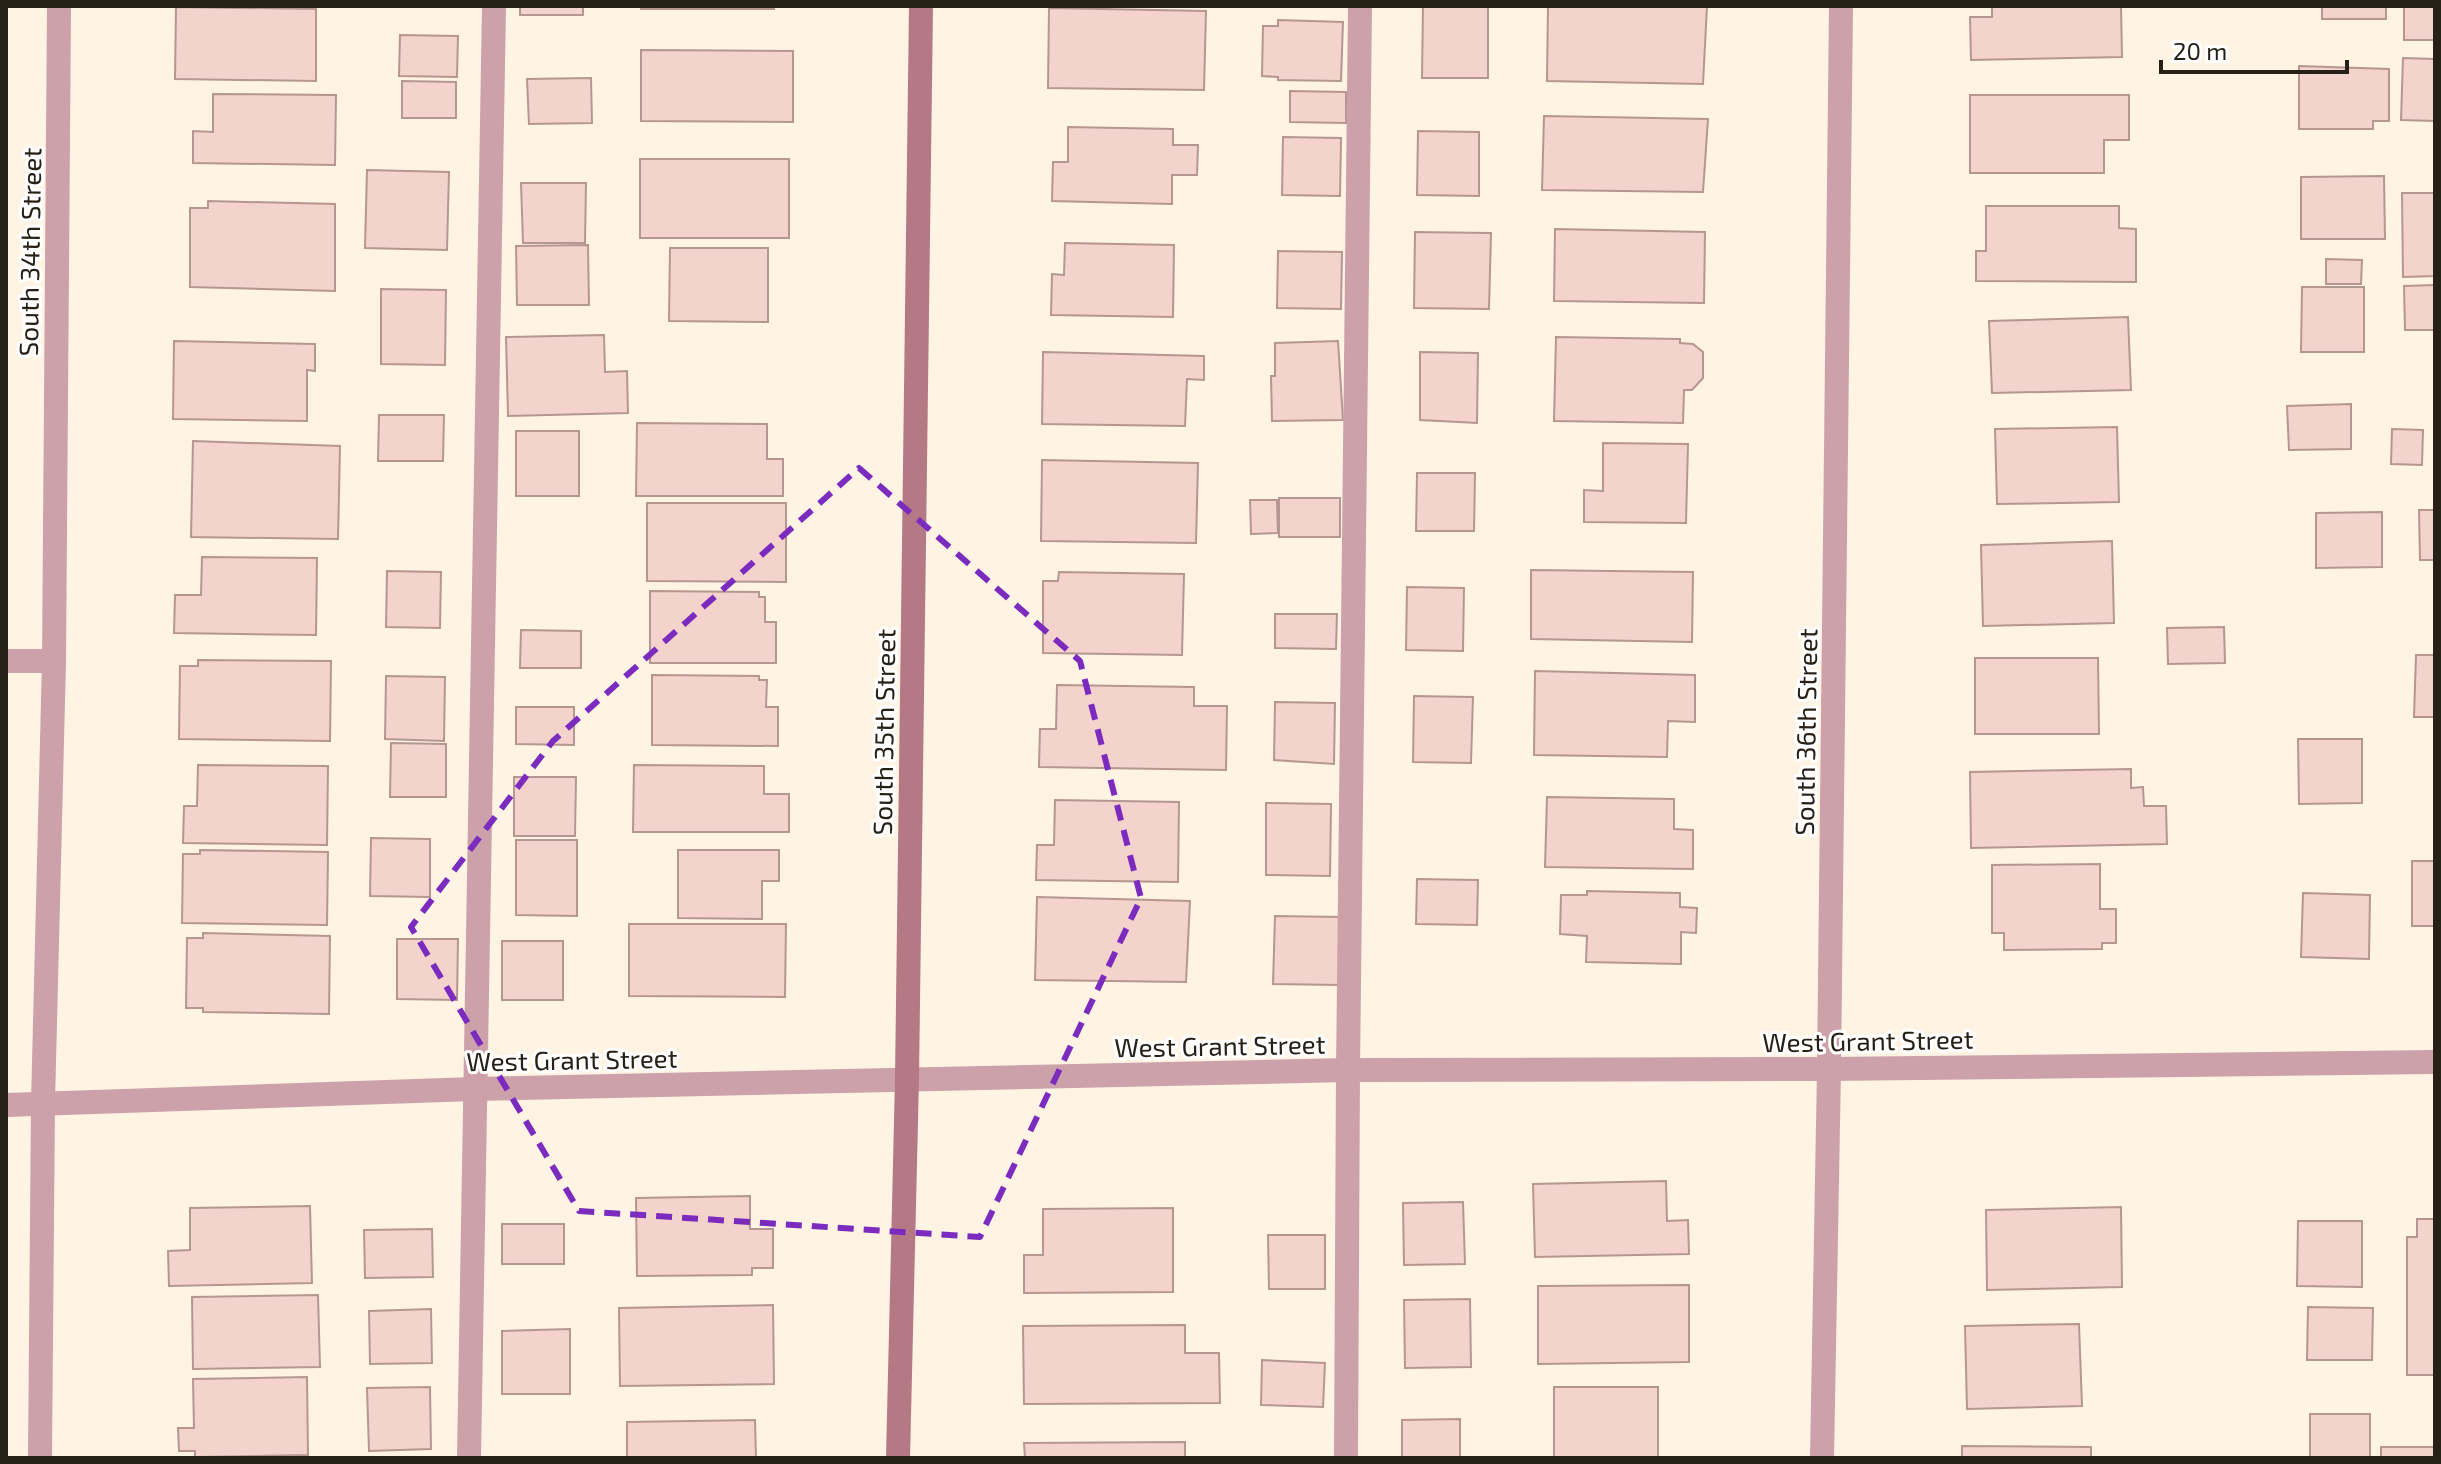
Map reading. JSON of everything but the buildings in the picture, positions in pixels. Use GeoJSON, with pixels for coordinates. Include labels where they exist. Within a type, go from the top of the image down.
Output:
{"type":"FeatureCollection","features":[{"type":"Feature","properties":{"kind":"main road","name":"South 35th Street"},"geometry":{"type":"LineString","coordinates":[[898,1458],[907,1079],[921,6]]}},
{"type":"Feature","properties":{"kind":"street","name":"South 34th Street"},"geometry":{"type":"LineString","coordinates":[[40,1458],[43,1103],[54,661],[59,6]]}},
{"type":"Feature","properties":{"kind":"street"},"geometry":{"type":"LineString","coordinates":[[469,1458],[494,6]]}},
{"type":"Feature","properties":{"kind":"street"},"geometry":{"type":"LineString","coordinates":[[1346,1458],[1360,6]]}},
{"type":"Feature","properties":{"kind":"street","name":"South 36th Street"},"geometry":{"type":"LineString","coordinates":[[1822,1458],[1841,6]]}},
{"type":"Feature","properties":{"kind":"street"},"geometry":{"type":"LineString","coordinates":[[6,661],[54,661]]}},
{"type":"Feature","properties":{"kind":"street","name":"West Grant Street"},"geometry":{"type":"LineString","coordinates":[[6,1105],[474,1089],[1348,1070],[1829,1069],[2435,1062]]}},
{"type":"Feature","properties":{"kind":"highlighted area"},"geometry":{"type":"Polygon","coordinates":[[[859,468],[1080,661],[1141,898],[980,1237],[579,1211],[411,927],[553,741],[859,468]]]}}]}
